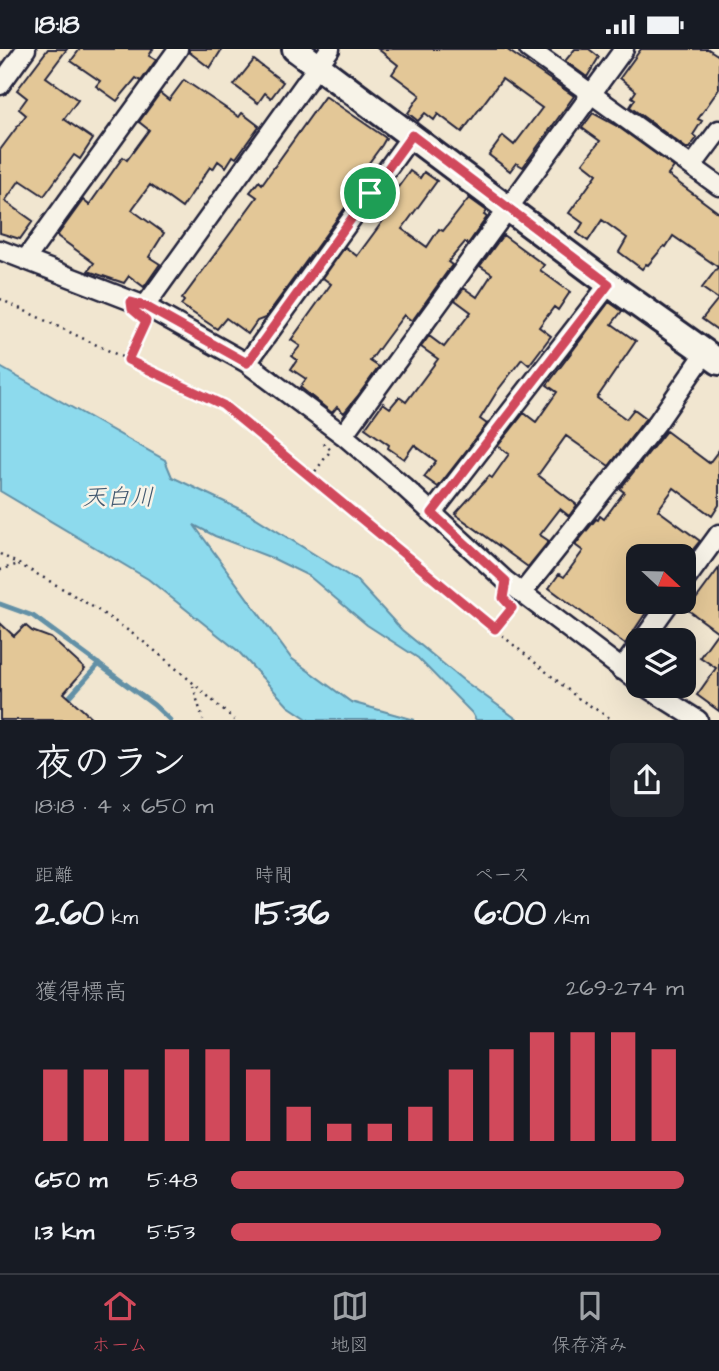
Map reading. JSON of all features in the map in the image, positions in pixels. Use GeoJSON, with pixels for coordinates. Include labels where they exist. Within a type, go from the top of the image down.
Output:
{"type":"FeatureCollection","features":[{"type":"Feature","properties":{"kind":"street"},"geometry":{"type":"LineString","coordinates":[[0,85],[26,49]]}},
{"type":"Feature","properties":{"kind":"street"},"geometry":{"type":"LineString","coordinates":[[25,260],[178,49]]}},
{"type":"Feature","properties":{"kind":"street"},"geometry":{"type":"LineString","coordinates":[[295,49],[324,57],[412,135],[609,284],[712,357],[657,422],[517,601]]}},
{"type":"Feature","properties":{"kind":"street"},"geometry":{"type":"LineString","coordinates":[[529,49],[719,186]]}},
{"type":"Feature","properties":{"kind":"street"},"geometry":{"type":"LineString","coordinates":[[343,435],[624,49]]}},
{"type":"Feature","properties":{"kind":"street"},"geometry":{"type":"LineString","coordinates":[[138,304],[324,57]]}},
{"type":"Feature","properties":{"kind":"street"},"geometry":{"type":"LineString","coordinates":[[692,166],[719,130]]}},
{"type":"Feature","properties":{"kind":"street"},"geometry":{"type":"LineString","coordinates":[[247,363],[412,135]]}},
{"type":"Feature","properties":{"kind":"street"},"geometry":{"type":"LineString","coordinates":[[0,250],[138,304],[247,363],[343,435],[432,513],[506,581],[517,601],[626,673]]}},
{"type":"Feature","properties":{"kind":"street"},"geometry":{"type":"LineString","coordinates":[[432,513],[609,284]]}},
{"type":"Feature","properties":{"kind":"street"},"geometry":{"type":"LineString","coordinates":[[696,566],[719,534]]}},
{"type":"Feature","properties":{"kind":"street"},"geometry":{"type":"LineString","coordinates":[[621,670],[626,663]]}},
{"type":"Feature","properties":{"kind":"street"},"geometry":{"type":"LineString","coordinates":[[663,698],[698,720]]}},
{"type":"Feature","properties":{"kind":"path"},"geometry":{"type":"LineString","coordinates":[[0,299],[223,405],[578,698],[613,720]]}},
{"type":"Feature","properties":{"kind":"path"},"geometry":{"type":"LineString","coordinates":[[128,360],[146,321],[132,309],[138,304]]}},
{"type":"Feature","properties":{"kind":"path"},"geometry":{"type":"LineString","coordinates":[[311,477],[331,450],[320,441],[322,421]]}},
{"type":"Feature","properties":{"kind":"path"},"geometry":{"type":"LineString","coordinates":[[0,554],[62,588],[137,638],[174,666],[234,720]]}},
{"type":"Feature","properties":{"kind":"path"},"geometry":{"type":"LineString","coordinates":[[0,570],[19,564]]}},
{"type":"Feature","properties":{"kind":"path"},"geometry":{"type":"LineString","coordinates":[[495,629],[517,601]]}},
{"type":"Feature","properties":{"kind":"path"},"geometry":{"type":"LineString","coordinates":[[192,684],[203,720]]}},
{"type":"Feature","properties":{"kind":"water","name":"天白川"},"geometry":{"type":"Polygon","coordinates":[[[0,367],[165,460],[172,477],[248,513],[357,581],[402,630],[463,680],[518,720],[476,720],[418,658],[367,625],[309,576],[194,525],[291,658],[351,702],[415,720],[309,720],[288,706],[238,651],[148,579],[0,491],[0,367]]]}},
{"type":"Feature","properties":{"kind":"building"},"geometry":{"type":"Polygon","coordinates":[[[48,49],[67,49],[46,77],[78,100],[64,119],[93,139],[80,159],[74,155],[44,196],[20,180],[5,201],[33,221],[20,239],[0,233],[0,150],[26,115],[19,109],[27,98],[17,90],[48,49]]]}},
{"type":"Feature","properties":{"kind":"building"},"geometry":{"type":"Polygon","coordinates":[[[80,49],[153,49],[149,56],[156,60],[141,81],[136,78],[117,101],[96,86],[100,81],[71,61],[80,49]]]}},
{"type":"Feature","properties":{"kind":"building"},"geometry":{"type":"Polygon","coordinates":[[[189,49],[222,49],[210,68],[189,52],[189,49]]]}},
{"type":"Feature","properties":{"kind":"building"},"geometry":{"type":"Polygon","coordinates":[[[378,49],[506,49],[574,96],[523,167],[516,163],[510,171],[489,155],[503,136],[514,145],[542,108],[502,79],[462,132],[438,114],[434,120],[425,113],[418,121],[408,113],[420,95],[392,74],[398,65],[378,49]]]}},
{"type":"Feature","properties":{"kind":"building"},"geometry":{"type":"Polygon","coordinates":[[[575,49],[589,49],[599,57],[587,77],[565,61],[575,49]]]}},
{"type":"Feature","properties":{"kind":"building"},"geometry":{"type":"Polygon","coordinates":[[[641,49],[708,49],[719,56],[719,89],[698,119],[702,121],[693,135],[697,138],[689,148],[630,107],[636,91],[620,78],[641,49]]]}},
{"type":"Feature","properties":{"kind":"building"},"geometry":{"type":"Polygon","coordinates":[[[254,60],[283,82],[271,98],[265,93],[258,103],[234,85],[254,60]]]}},
{"type":"Feature","properties":{"kind":"building"},"geometry":{"type":"Polygon","coordinates":[[[184,80],[239,117],[242,113],[259,126],[236,158],[233,156],[226,167],[218,161],[213,169],[210,167],[182,208],[150,185],[133,208],[132,210],[164,233],[149,257],[160,264],[144,287],[129,276],[124,283],[88,271],[94,263],[57,236],[83,200],[89,205],[123,157],[127,160],[149,130],[139,122],[160,93],[169,100],[184,80]]]}},
{"type":"Feature","properties":{"kind":"building"},"geometry":{"type":"Polygon","coordinates":[[[325,96],[386,138],[352,186],[358,190],[265,318],[257,321],[248,334],[226,318],[217,329],[181,305],[184,301],[182,299],[257,197],[250,192],[259,181],[262,184],[325,96]]]}},
{"type":"Feature","properties":{"kind":"building"},"geometry":{"type":"Polygon","coordinates":[[[593,113],[617,126],[674,167],[668,175],[719,213],[719,331],[702,319],[718,299],[702,288],[718,267],[673,236],[666,247],[642,269],[619,252],[627,238],[602,220],[588,241],[577,233],[583,223],[569,213],[597,174],[583,163],[600,141],[582,128],[593,113]]]}},
{"type":"Feature","properties":{"kind":"building"},"geometry":{"type":"Polygon","coordinates":[[[410,171],[420,178],[424,172],[437,181],[402,229],[427,247],[439,229],[443,231],[469,198],[487,211],[484,215],[487,217],[468,244],[465,242],[448,262],[452,265],[412,321],[404,315],[370,361],[379,367],[357,397],[344,413],[337,407],[332,413],[300,387],[306,379],[291,369],[297,360],[292,356],[300,346],[291,340],[331,284],[323,278],[345,247],[357,256],[388,214],[382,209],[410,171]]]}},
{"type":"Feature","properties":{"kind":"building"},"geometry":{"type":"Polygon","coordinates":[[[503,235],[544,265],[540,270],[570,292],[558,310],[554,307],[539,327],[551,336],[529,365],[522,359],[498,390],[480,419],[487,424],[438,487],[424,477],[436,461],[414,445],[404,459],[365,428],[383,403],[390,408],[399,397],[406,402],[438,359],[421,347],[429,336],[444,347],[471,312],[455,300],[464,288],[477,297],[492,274],[480,266],[503,235]]]}},
{"type":"Feature","properties":{"kind":"building"},"geometry":{"type":"Polygon","coordinates":[[[609,302],[622,311],[612,324],[636,341],[597,398],[626,419],[634,409],[646,418],[609,466],[566,436],[538,475],[577,505],[569,516],[560,509],[540,535],[549,541],[528,567],[455,514],[489,476],[492,478],[509,454],[498,446],[524,413],[536,422],[557,392],[547,385],[609,302]]]}},
{"type":"Feature","properties":{"kind":"building"},"geometry":{"type":"Polygon","coordinates":[[[666,431],[709,463],[719,450],[719,505],[712,516],[674,488],[658,510],[700,541],[696,546],[626,544],[626,614],[645,614],[636,628],[626,628],[625,644],[549,588],[559,574],[564,577],[583,551],[575,545],[596,519],[600,516],[604,519],[624,492],[620,489],[666,431]]]}},
{"type":"Feature","properties":{"kind":"building"},"geometry":{"type":"Polygon","coordinates":[[[719,568],[719,711],[697,695],[716,668],[700,657],[718,632],[693,614],[696,614],[696,599],[719,568]]]}},
{"type":"Feature","properties":{"kind":"building"},"geometry":{"type":"Polygon","coordinates":[[[0,623],[14,636],[25,625],[32,631],[51,638],[85,669],[64,693],[94,720],[0,720],[0,623]]]}},
{"type":"Feature","properties":{"kind":"waterway"},"geometry":{"type":"LineString","coordinates":[[0,604],[33,616],[154,705],[170,720]]}},
{"type":"Feature","properties":{"kind":"waterway"},"geometry":{"type":"LineString","coordinates":[[65,702],[99,664]]}},
{"type":"Feature","properties":{"kind":"route"},"geometry":{"type":"LineString","coordinates":[[412,135],[609,284],[432,513],[506,581],[503,598],[512,608],[495,629],[223,405],[128,360],[146,321],[132,309],[131,302],[145,306],[247,363],[370,193],[412,135]]}}]}
